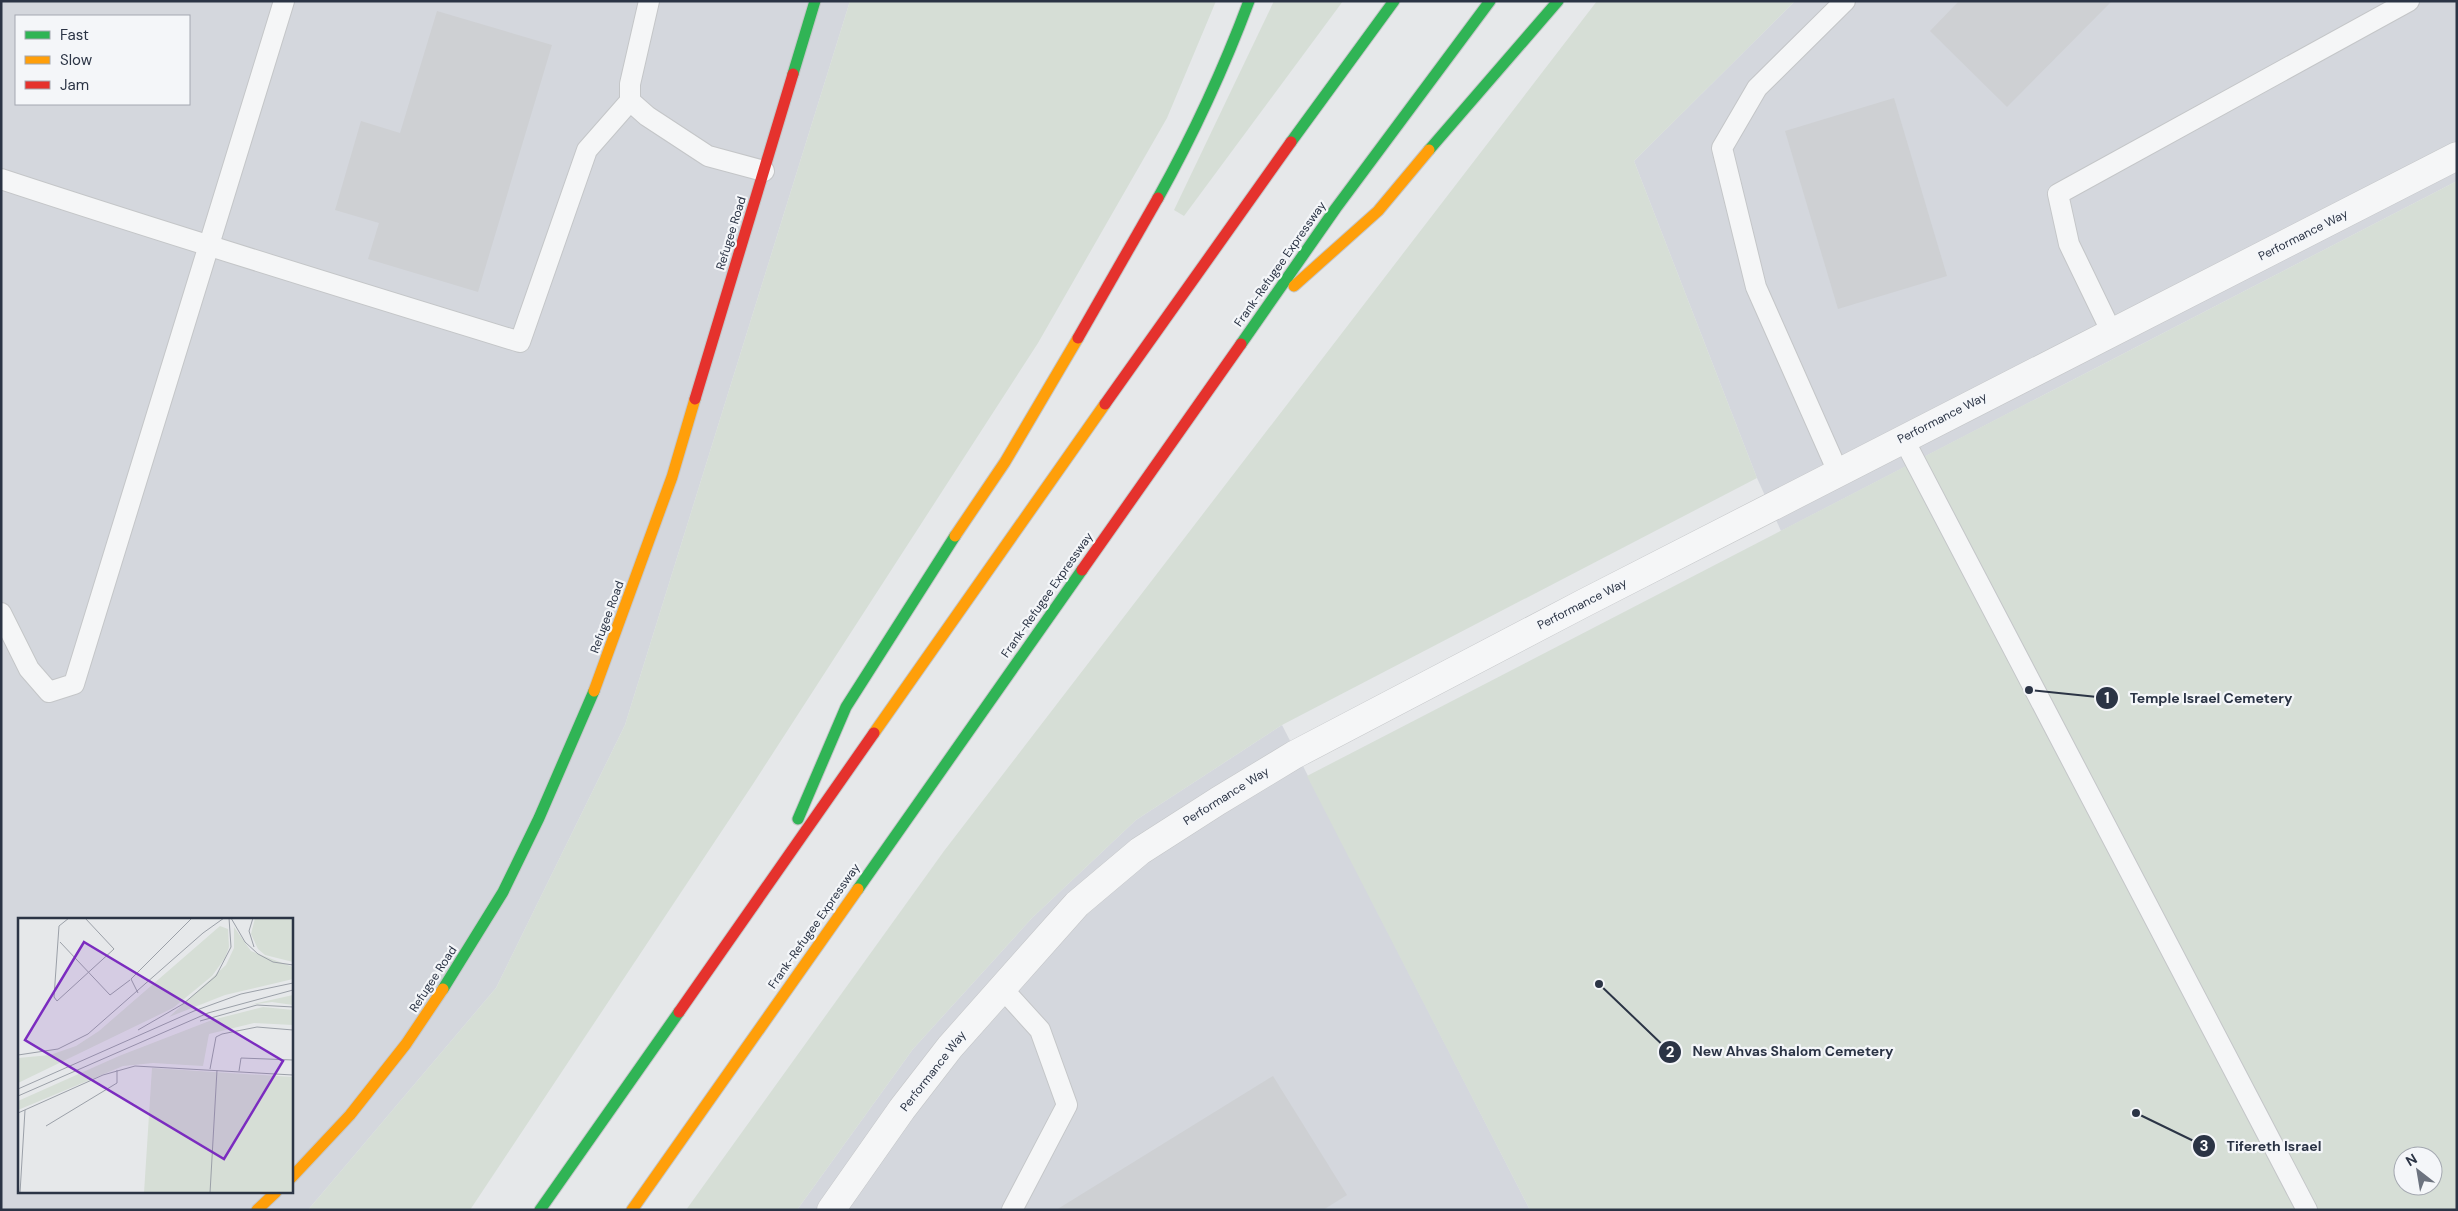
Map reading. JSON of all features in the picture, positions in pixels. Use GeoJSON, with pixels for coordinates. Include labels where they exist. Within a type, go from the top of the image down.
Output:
{"type":"FeatureCollection","features":[{"type":"Feature","properties":{"kind":"main road","name":"Refugee Road"},"geometry":{"type":"LineString","coordinates":[[292,1177],[350,1115],[406,1044],[462,961],[498,900],[539,818],[590,703],[672,478],[816,1]]}},
{"type":"Feature","properties":{"kind":"main road"},"geometry":{"type":"LineString","coordinates":[[776,871],[846,707],[944,552],[1004,462],[1106,290],[1175,167],[1237,34],[1249,1]]}},
{"type":"Feature","properties":{"kind":"main road"},"geometry":{"type":"LineString","coordinates":[[540,1210],[1076,445],[1371,30],[1394,1]]}},
{"type":"Feature","properties":{"kind":"main road","name":"Frank-Refugee Expressway"},"geometry":{"type":"LineString","coordinates":[[632,1210],[1336,208],[1490,1]]}},
{"type":"Feature","properties":{"kind":"main road"},"geometry":{"type":"LineString","coordinates":[[1260,317],[1378,211],[1558,1]]}},
{"type":"Feature","properties":{"kind":"main road"},"geometry":{"type":"LineString","coordinates":[[257,1210],[274,1194]]}},
{"type":"Feature","properties":{"kind":"street","name":"Performance Way"},"geometry":{"type":"LineString","coordinates":[[831,1210],[902,1109],[950,1046],[1077,904],[1140,852],[1218,801],[1294,755],[1902,438],[2112,333],[2457,156]]}},
{"type":"Feature","properties":{"kind":"lane"},"geometry":{"type":"LineString","coordinates":[[1,613],[29,669],[49,692],[74,684],[284,1]]}},
{"type":"Feature","properties":{"kind":"lane"},"geometry":{"type":"LineString","coordinates":[[1,179],[208,247],[292,270],[520,342],[587,150],[630,101],[630,84],[649,1]]}},
{"type":"Feature","properties":{"kind":"lane"},"geometry":{"type":"LineString","coordinates":[[1838,472],[1756,287],[1722,148],[1757,88],[1845,1]]}},
{"type":"Feature","properties":{"kind":"lane"},"geometry":{"type":"LineString","coordinates":[[2112,333],[2069,244],[2058,194],[2409,1]]}},
{"type":"Feature","properties":{"kind":"lane"},"geometry":{"type":"LineString","coordinates":[[630,101],[647,116],[708,156],[764,171]]}},
{"type":"Feature","properties":{"kind":"lane"},"geometry":{"type":"LineString","coordinates":[[1902,438],[2307,1210]]}},
{"type":"Feature","properties":{"kind":"lane"},"geometry":{"type":"LineString","coordinates":[[1001,987],[1040,1030],[1067,1104],[1012,1210]]}},
{"type":"Feature","properties":{"kind":"shaded area"},"geometry":{"type":"Polygon","coordinates":[[[1,1],[850,1],[625,725],[496,988],[308,1210],[1,1210],[1,1]]]}},
{"type":"Feature","properties":{"kind":"shaded area"},"geometry":{"type":"Polygon","coordinates":[[[850,1],[1216,1],[1167,118],[1038,343],[753,784],[470,1210],[308,1210],[496,988],[625,725],[850,1]]]}},
{"type":"Feature","properties":{"kind":"shaded area"},"geometry":{"type":"Polygon","coordinates":[[[1274,1],[1343,1],[1184,216],[1174,210],[1274,1]]]}},
{"type":"Feature","properties":{"kind":"shaded area"},"geometry":{"type":"Polygon","coordinates":[[[1597,1],[1795,1],[1634,161],[1757,478],[1282,725],[1136,820],[1032,918],[913,1049],[797,1210],[686,1210],[944,851],[1597,1]]]}},
{"type":"Feature","properties":{"kind":"shaded area"},"geometry":{"type":"Polygon","coordinates":[[[1795,1],[2457,1],[2457,181],[1781,531],[1757,478],[1634,161],[1795,1]]]}},
{"type":"Feature","properties":{"kind":"shaded area"},"geometry":{"type":"Polygon","coordinates":[[[2457,181],[2457,1210],[1530,1210],[1307,776],[2457,181]]]}},
{"type":"Feature","properties":{"kind":"shaded area"},"geometry":{"type":"Polygon","coordinates":[[[1282,725],[1530,1210],[797,1210],[913,1049],[1032,918],[1136,820],[1282,725]]]}},
{"type":"Feature","properties":{"kind":"building"},"geometry":{"type":"Polygon","coordinates":[[[1959,1],[2112,1],[2007,107],[1930,31],[1959,1]]]}},
{"type":"Feature","properties":{"kind":"building"},"geometry":{"type":"Polygon","coordinates":[[[437,11],[552,45],[478,292],[368,259],[379,223],[335,210],[361,121],[400,133],[437,11]]]}},
{"type":"Feature","properties":{"kind":"building"},"geometry":{"type":"Polygon","coordinates":[[[1894,98],[1947,276],[1838,309],[1785,131],[1894,98]]]}},
{"type":"Feature","properties":{"kind":"building"},"geometry":{"type":"Polygon","coordinates":[[[1273,1076],[1347,1195],[1323,1210],[1056,1210],[1273,1076]]]}},
{"type":"Feature","properties":{"kind":"traffic: fast"},"geometry":{"type":"LineString","coordinates":[[793,74],[815,1]]}},
{"type":"Feature","properties":{"kind":"traffic: fast"},"geometry":{"type":"LineString","coordinates":[[1158,198],[1207,101],[1249,1]]}},
{"type":"Feature","properties":{"kind":"traffic: fast"},"geometry":{"type":"LineString","coordinates":[[1291,142],[1394,1]]}},
{"type":"Feature","properties":{"kind":"traffic: fast"},"geometry":{"type":"LineString","coordinates":[[1241,344],[1336,208],[1490,1]]}},
{"type":"Feature","properties":{"kind":"traffic: fast"},"geometry":{"type":"LineString","coordinates":[[1429,150],[1558,1]]}},
{"type":"Feature","properties":{"kind":"traffic: fast"},"geometry":{"type":"LineString","coordinates":[[798,819],[846,707],[955,536]]}},
{"type":"Feature","properties":{"kind":"traffic: fast"},"geometry":{"type":"LineString","coordinates":[[858,889],[1082,570]]}},
{"type":"Feature","properties":{"kind":"traffic: fast"},"geometry":{"type":"LineString","coordinates":[[443,989],[503,892],[539,818],[594,691]]}},
{"type":"Feature","properties":{"kind":"traffic: fast"},"geometry":{"type":"LineString","coordinates":[[540,1210],[679,1012]]}},
{"type":"Feature","properties":{"kind":"traffic: slow"},"geometry":{"type":"LineString","coordinates":[[1294,286],[1378,211],[1429,150]]}},
{"type":"Feature","properties":{"kind":"traffic: slow"},"geometry":{"type":"LineString","coordinates":[[955,536],[1005,462],[1078,338]]}},
{"type":"Feature","properties":{"kind":"traffic: slow"},"geometry":{"type":"LineString","coordinates":[[594,691],[672,477],[695,399]]}},
{"type":"Feature","properties":{"kind":"traffic: slow"},"geometry":{"type":"LineString","coordinates":[[874,733],[1105,404]]}},
{"type":"Feature","properties":{"kind":"traffic: slow"},"geometry":{"type":"LineString","coordinates":[[632,1210],[858,889]]}},
{"type":"Feature","properties":{"kind":"traffic: slow"},"geometry":{"type":"LineString","coordinates":[[292,1177],[350,1115],[406,1044],[443,989]]}},
{"type":"Feature","properties":{"kind":"traffic: slow"},"geometry":{"type":"LineString","coordinates":[[257,1210],[274,1194]]}},
{"type":"Feature","properties":{"kind":"traffic: jam"},"geometry":{"type":"LineString","coordinates":[[695,399],[793,74]]}},
{"type":"Feature","properties":{"kind":"traffic: jam"},"geometry":{"type":"LineString","coordinates":[[1105,404],[1291,142]]}},
{"type":"Feature","properties":{"kind":"traffic: jam"},"geometry":{"type":"LineString","coordinates":[[1078,338],[1158,198]]}},
{"type":"Feature","properties":{"kind":"traffic: jam"},"geometry":{"type":"LineString","coordinates":[[1082,570],[1241,344]]}},
{"type":"Feature","properties":{"kind":"traffic: jam"},"geometry":{"type":"LineString","coordinates":[[679,1012],[874,733]]}},
{"type":"Feature","properties":{"kind":"place","name":"Temple Israel Cemetery"},"geometry":{"type":"Point","coordinates":[2029,690]}},
{"type":"Feature","properties":{"kind":"place","name":"New Ahvas Shalom Cemetery"},"geometry":{"type":"Point","coordinates":[1599,984]}},
{"type":"Feature","properties":{"kind":"place","name":"Tifereth Israel"},"geometry":{"type":"Point","coordinates":[2136,1113]}}]}
